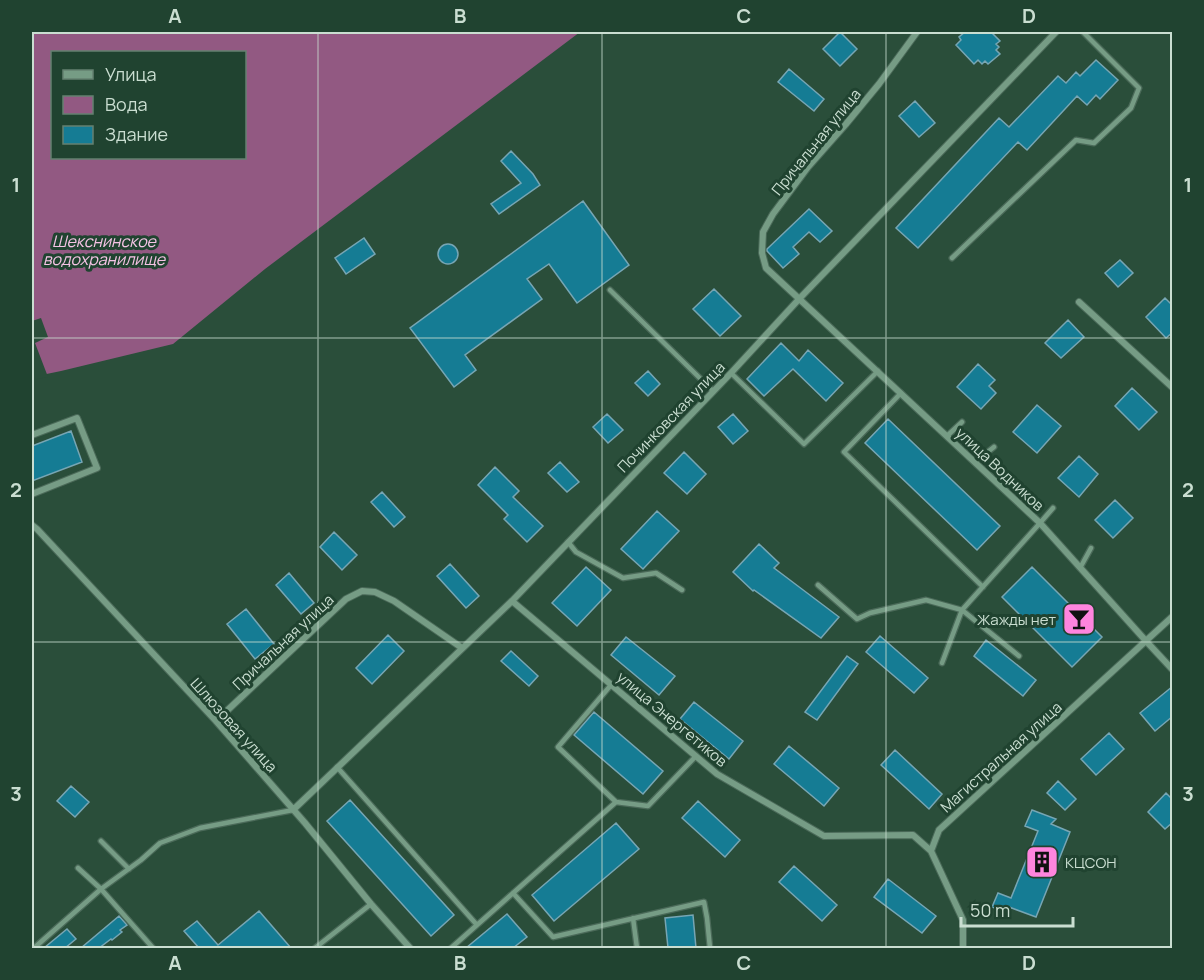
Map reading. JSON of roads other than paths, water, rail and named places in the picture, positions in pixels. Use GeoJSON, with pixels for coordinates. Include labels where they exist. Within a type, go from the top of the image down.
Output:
{"type":"FeatureCollection","features":[{"type":"Feature","properties":{"kind":"street","name":"Причальная улица"},"geometry":{"type":"LineString","coordinates":[[800,298],[766,268],[762,253],[763,232],[773,214],[808,166],[879,84],[917,32]]}},
{"type":"Feature","properties":{"kind":"street","name":"Починковская улица"},"geometry":{"type":"LineString","coordinates":[[293,810],[512,601],[1056,32]]}},
{"type":"Feature","properties":{"kind":"street","name":"улица Водников"},"geometry":{"type":"LineString","coordinates":[[800,298],[1040,524],[1173,669]]}},
{"type":"Feature","properties":{"kind":"street"},"geometry":{"type":"LineString","coordinates":[[1079,302],[1173,387]]}},
{"type":"Feature","properties":{"kind":"street"},"geometry":{"type":"LineString","coordinates":[[32,435],[76,418],[98,468],[32,494]]}},
{"type":"Feature","properties":{"kind":"street","name":"Шлюзовая улица"},"geometry":{"type":"LineString","coordinates":[[33,529],[216,721],[410,948]]}},
{"type":"Feature","properties":{"kind":"street","name":"Причальная улица"},"geometry":{"type":"LineString","coordinates":[[216,721],[346,599],[362,591],[375,592],[394,601],[462,648]]}},
{"type":"Feature","properties":{"kind":"street","name":"улица Энергетиков"},"geometry":{"type":"LineString","coordinates":[[512,601],[717,774],[824,836],[913,835],[931,851]]}},
{"type":"Feature","properties":{"kind":"street","name":"Магистральная улица"},"geometry":{"type":"LineString","coordinates":[[931,851],[939,830],[1173,617]]}},
{"type":"Feature","properties":{"kind":"street"},"geometry":{"type":"LineString","coordinates":[[931,851],[963,920],[963,948]]}},
{"type":"Feature","properties":{"kind":"lane"},"geometry":{"type":"LineString","coordinates":[[952,258],[1076,140],[1094,143],[1131,108],[1139,88],[1083,32]]}},
{"type":"Feature","properties":{"kind":"lane"},"geometry":{"type":"LineString","coordinates":[[610,290],[712,391]]}},
{"type":"Feature","properties":{"kind":"lane"},"geometry":{"type":"LineString","coordinates":[[731,374],[804,444],[878,371]]}},
{"type":"Feature","properties":{"kind":"lane"},"geometry":{"type":"LineString","coordinates":[[901,393],[844,452],[983,587]]}},
{"type":"Feature","properties":{"kind":"lane"},"geometry":{"type":"LineString","coordinates":[[948,436],[962,422]]}},
{"type":"Feature","properties":{"kind":"lane"},"geometry":{"type":"LineString","coordinates":[[975,462],[994,447]]}},
{"type":"Feature","properties":{"kind":"lane"},"geometry":{"type":"LineString","coordinates":[[942,663],[962,610],[1053,508]]}},
{"type":"Feature","properties":{"kind":"lane"},"geometry":{"type":"LineString","coordinates":[[568,542],[576,552],[623,578],[656,573],[682,590]]}},
{"type":"Feature","properties":{"kind":"lane"},"geometry":{"type":"LineString","coordinates":[[1080,567],[1091,548]]}},
{"type":"Feature","properties":{"kind":"lane"},"geometry":{"type":"LineString","coordinates":[[818,585],[857,619],[870,613],[926,600],[962,610],[1019,656]]}},
{"type":"Feature","properties":{"kind":"lane"},"geometry":{"type":"LineString","coordinates":[[611,685],[558,747],[616,802],[648,806],[696,756]]}},
{"type":"Feature","properties":{"kind":"lane"},"geometry":{"type":"LineString","coordinates":[[338,767],[477,926]]}},
{"type":"Feature","properties":{"kind":"lane"},"geometry":{"type":"LineString","coordinates":[[451,948],[616,802]]}},
{"type":"Feature","properties":{"kind":"lane"},"geometry":{"type":"LineString","coordinates":[[34,948],[101,889],[159,843],[200,828],[293,810]]}},
{"type":"Feature","properties":{"kind":"lane"},"geometry":{"type":"LineString","coordinates":[[101,841],[129,869]]}},
{"type":"Feature","properties":{"kind":"lane"},"geometry":{"type":"LineString","coordinates":[[78,868],[101,889],[153,948]]}},
{"type":"Feature","properties":{"kind":"lane"},"geometry":{"type":"LineString","coordinates":[[513,893],[553,937],[704,902],[710,948]]}},
{"type":"Feature","properties":{"kind":"lane"},"geometry":{"type":"LineString","coordinates":[[315,948],[371,904]]}},
{"type":"Feature","properties":{"kind":"lane"},"geometry":{"type":"LineString","coordinates":[[633,918],[638,948]]}},
{"type":"Feature","properties":{"kind":"water","name":"Шекснинское водохранилище"},"geometry":{"type":"Polygon","coordinates":[[[32,32],[580,32],[265,269],[173,344],[32,377],[32,32]]]}},
{"type":"Feature","properties":{"kind":"place","name":"Жажды нет"},"geometry":{"type":"Point","coordinates":[1079,619]}},
{"type":"Feature","properties":{"kind":"place","name":"КЦСОН"},"geometry":{"type":"Point","coordinates":[1042,862]}}]}
